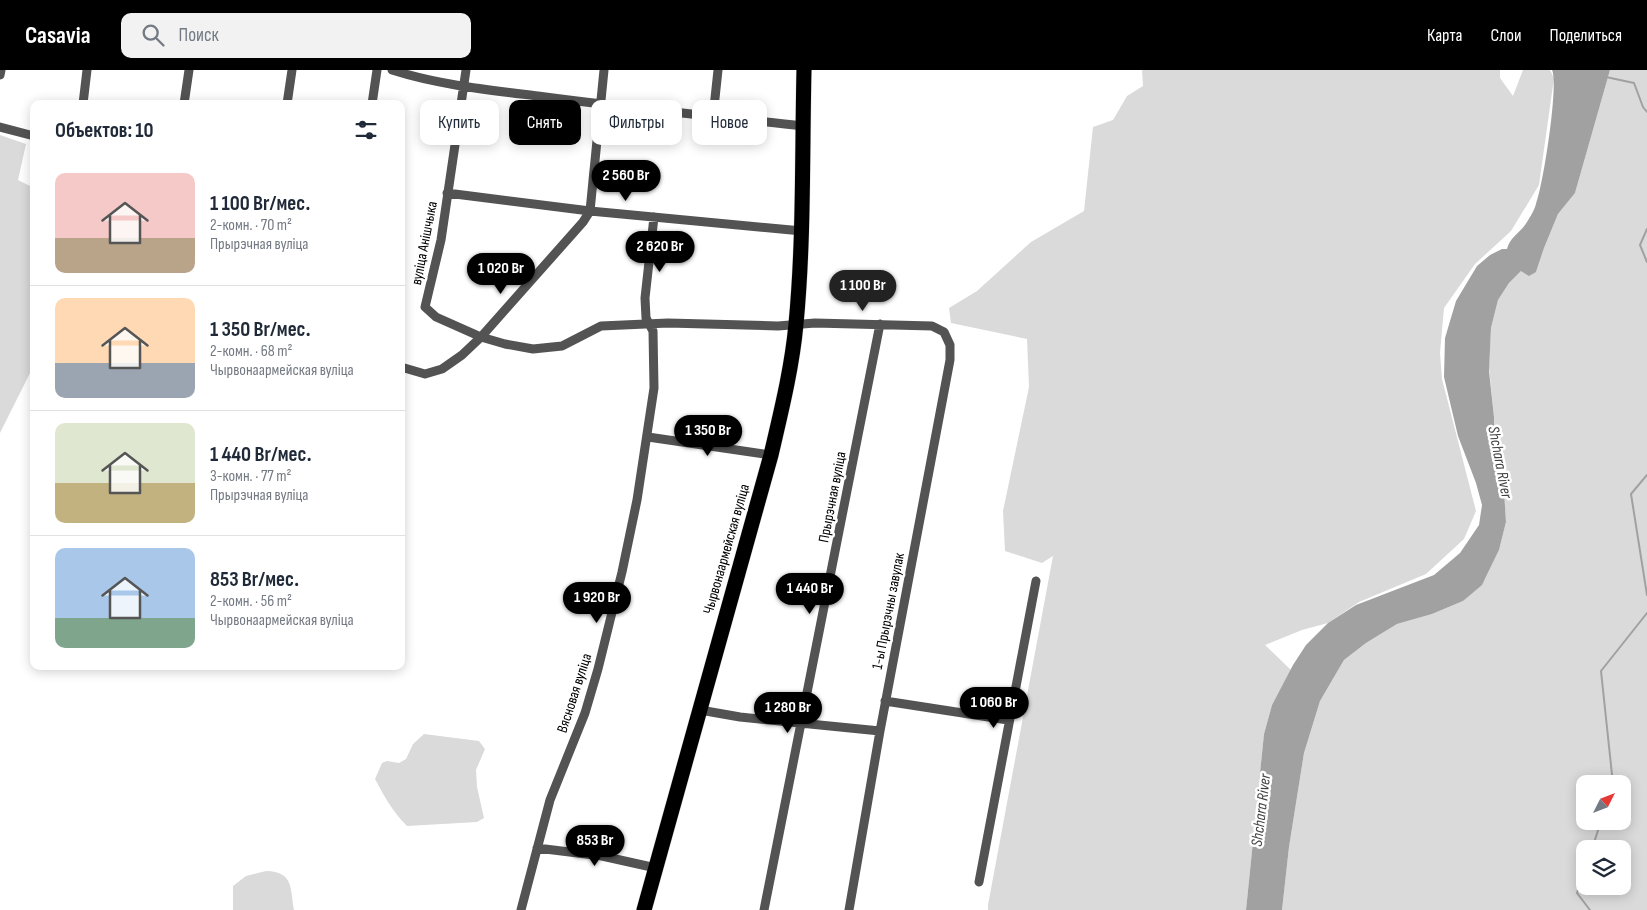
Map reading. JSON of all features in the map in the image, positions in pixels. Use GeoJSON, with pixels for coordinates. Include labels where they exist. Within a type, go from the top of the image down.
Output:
{"type":"FeatureCollection","features":[{"type":"Feature","properties":{"kind":"highway","name":"Чырвонаармейская вуліца"},"geometry":{"type":"LineString","coordinates":[[644,910],[770,455],[784,398],[796,326],[802,231],[804,70]]}},
{"type":"Feature","properties":{"kind":"street"},"geometry":{"type":"LineString","coordinates":[[0,75],[1,70]]}},
{"type":"Feature","properties":{"kind":"street"},"geometry":{"type":"LineString","coordinates":[[83,100],[87,70]]}},
{"type":"Feature","properties":{"kind":"street"},"geometry":{"type":"LineString","coordinates":[[185,100],[189,70]]}},
{"type":"Feature","properties":{"kind":"street"},"geometry":{"type":"LineString","coordinates":[[288,100],[292,70]]}},
{"type":"Feature","properties":{"kind":"street"},"geometry":{"type":"LineString","coordinates":[[373,100],[377,70]]}},
{"type":"Feature","properties":{"kind":"street"},"geometry":{"type":"LineString","coordinates":[[392,70],[412,77],[463,86],[591,103]]}},
{"type":"Feature","properties":{"kind":"street","name":"вуліца Анішчыка"},"geometry":{"type":"LineString","coordinates":[[466,70],[441,240],[425,307],[436,316],[481,337],[533,349],[562,346],[601,326],[652,328],[796,326],[815,323],[932,326]]}},
{"type":"Feature","properties":{"kind":"street"},"geometry":{"type":"LineString","coordinates":[[600,100],[604,70]]}},
{"type":"Feature","properties":{"kind":"street"},"geometry":{"type":"LineString","coordinates":[[715,100],[718,70]]}},
{"type":"Feature","properties":{"kind":"street"},"geometry":{"type":"LineString","coordinates":[[767,122],[803,126]]}},
{"type":"Feature","properties":{"kind":"street"},"geometry":{"type":"LineString","coordinates":[[0,127],[30,135]]}},
{"type":"Feature","properties":{"kind":"street"},"geometry":{"type":"LineString","coordinates":[[405,369],[425,374],[442,369],[462,355],[481,337],[583,222],[590,211],[596,145]]}},
{"type":"Feature","properties":{"kind":"street"},"geometry":{"type":"LineString","coordinates":[[448,193],[590,211],[802,231]]}},
{"type":"Feature","properties":{"kind":"street","name":"Вясновая вуліца"},"geometry":{"type":"LineString","coordinates":[[521,910],[550,800],[585,713],[598,669],[622,572],[637,500],[654,388],[652,328],[646,318],[645,298],[654,217]]}},
{"type":"Feature","properties":{"kind":"street","name":"Прырэчная вуліца"},"geometry":{"type":"LineString","coordinates":[[764,910],[880,324]]}},
{"type":"Feature","properties":{"kind":"street","name":"1-ы Прырэчны завулак"},"geometry":{"type":"LineString","coordinates":[[849,910],[880,731],[950,360],[950,345],[944,332],[932,326]]}},
{"type":"Feature","properties":{"kind":"street"},"geometry":{"type":"LineString","coordinates":[[648,436],[770,455]]}},
{"type":"Feature","properties":{"kind":"street"},"geometry":{"type":"LineString","coordinates":[[979,882],[1008,720],[1036,582]]}},
{"type":"Feature","properties":{"kind":"street"},"geometry":{"type":"LineString","coordinates":[[886,701],[1008,720]]}},
{"type":"Feature","properties":{"kind":"street"},"geometry":{"type":"LineString","coordinates":[[700,710],[740,717],[880,731]]}},
{"type":"Feature","properties":{"kind":"street"},"geometry":{"type":"LineString","coordinates":[[537,848],[602,856],[656,868]]}},
{"type":"Feature","properties":{"kind":"shaded area"},"geometry":{"type":"Polygon","coordinates":[[[1142,70],[1500,70],[1500,78],[1513,96],[1523,70],[1550,70],[1554,78],[1539,185],[1511,231],[1475,264],[1444,308],[1440,353],[1442,379],[1476,511],[1464,539],[1426,574],[1359,602],[1328,623],[1302,630],[1265,645],[1291,670],[1272,705],[1264,734],[1246,910],[988,910],[1053,556],[1042,563],[1005,551],[1003,511],[1029,387],[1027,339],[951,323],[949,308],[977,291],[1031,242],[1084,211],[1093,127],[1113,120],[1127,96],[1143,86],[1142,70]]]}},
{"type":"Feature","properties":{"kind":"shaded area"},"geometry":{"type":"Polygon","coordinates":[[[1610,70],[1647,70],[1647,910],[1282,910],[1289,847],[1304,753],[1320,701],[1344,660],[1366,643],[1397,624],[1432,614],[1463,601],[1485,579],[1499,550],[1506,522],[1504,491],[1494,449],[1494,417],[1489,367],[1491,328],[1498,300],[1509,283],[1521,271],[1536,272],[1558,214],[1575,193],[1610,70]]]}},
{"type":"Feature","properties":{"kind":"shaded area"},"geometry":{"type":"Polygon","coordinates":[[[0,135],[26,144],[18,180],[30,186],[30,373],[0,433],[0,135]]]}},
{"type":"Feature","properties":{"kind":"shaded area"},"geometry":{"type":"Polygon","coordinates":[[[424,734],[479,741],[485,749],[476,770],[477,787],[484,818],[477,822],[407,826],[385,798],[375,779],[382,763],[387,761],[399,763],[406,759],[413,744],[424,734]]]}},
{"type":"Feature","properties":{"kind":"shaded area"},"geometry":{"type":"Polygon","coordinates":[[[266,871],[282,874],[286,878],[291,888],[294,910],[233,910],[233,886],[246,876],[266,871]]]}},
{"type":"Feature","properties":{"kind":"water","name":"Shchara River"},"geometry":{"type":"Polygon","coordinates":[[[1552,70],[1610,70],[1575,193],[1558,214],[1536,272],[1529,276],[1521,271],[1509,283],[1498,300],[1491,328],[1489,371],[1494,417],[1494,449],[1504,491],[1506,522],[1499,550],[1482,585],[1463,601],[1432,614],[1397,624],[1366,643],[1344,660],[1320,701],[1304,753],[1289,847],[1282,910],[1246,910],[1264,734],[1272,705],[1293,665],[1306,645],[1328,623],[1356,605],[1434,575],[1460,553],[1479,525],[1482,505],[1476,483],[1458,436],[1444,377],[1445,338],[1456,301],[1477,266],[1490,255],[1502,249],[1507,249],[1512,239],[1525,225],[1535,207],[1542,178],[1552,114],[1554,79],[1552,70]]]}},
{"type":"Feature","properties":{"kind":"waterway"},"geometry":{"type":"LineString","coordinates":[[1606,77],[1634,83],[1643,107],[1647,112]]}},
{"type":"Feature","properties":{"kind":"waterway"},"geometry":{"type":"LineString","coordinates":[[1647,229],[1640,245],[1647,262]]}},
{"type":"Feature","properties":{"kind":"waterway"},"geometry":{"type":"LineString","coordinates":[[1647,475],[1631,494],[1647,595]]}},
{"type":"Feature","properties":{"kind":"waterway"},"geometry":{"type":"LineString","coordinates":[[1612,775],[1601,671],[1647,613]]}},
{"type":"Feature","properties":{"kind":"waterway"},"geometry":{"type":"LineString","coordinates":[[1595,840],[1598,830]]}},
{"type":"Feature","properties":{"kind":"waterway"},"geometry":{"type":"LineString","coordinates":[[1579,895],[1590,910]]}}]}
